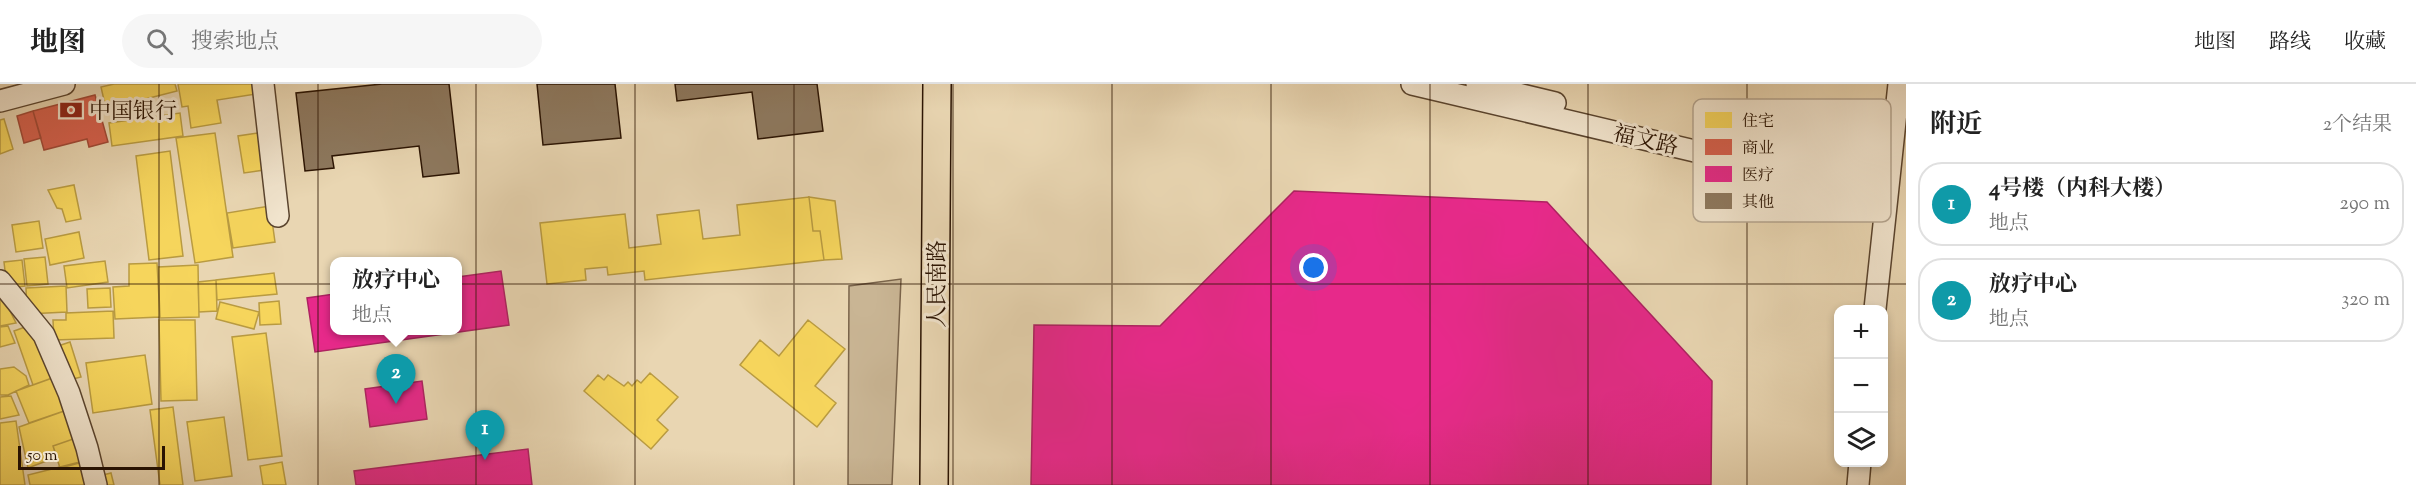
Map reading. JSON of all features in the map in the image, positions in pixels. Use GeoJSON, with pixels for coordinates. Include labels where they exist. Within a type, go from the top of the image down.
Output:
{"type":"FeatureCollection","features":[{"type":"Feature","properties":{"kind":"main road","name":"人民南路"},"geometry":{"type":"LineString","coordinates":[[934,485],[937,84]]}},
{"type":"Feature","properties":{"kind":"street"},"geometry":{"type":"LineString","coordinates":[[0,88],[18,84]]}},
{"type":"Feature","properties":{"kind":"street"},"geometry":{"type":"LineString","coordinates":[[0,101],[64,84]]}},
{"type":"Feature","properties":{"kind":"street"},"geometry":{"type":"LineString","coordinates":[[263,84],[278,216]]}},
{"type":"Feature","properties":{"kind":"street","name":"福文路"},"geometry":{"type":"LineString","coordinates":[[1477,84],[1693,136]]}},
{"type":"Feature","properties":{"kind":"street"},"geometry":{"type":"LineString","coordinates":[[1891,149],[1899,84]]}},
{"type":"Feature","properties":{"kind":"street","name":"福文路"},"geometry":{"type":"LineString","coordinates":[[1424,85],[1693,150]]}},
{"type":"Feature","properties":{"kind":"street"},"geometry":{"type":"LineString","coordinates":[[1875,305],[1883,222]]}},
{"type":"Feature","properties":{"kind":"street"},"geometry":{"type":"LineString","coordinates":[[0,281],[44,335],[69,393],[96,485]]}},
{"type":"Feature","properties":{"kind":"street"},"geometry":{"type":"LineString","coordinates":[[1858,485],[1860,467]]}},
{"type":"Feature","properties":{"kind":"shaded area"},"geometry":{"type":"Polygon","coordinates":[[[901,279],[892,485],[848,485],[849,286],[901,279]]]}},
{"type":"Feature","properties":{"kind":"building: 住宅"},"geometry":{"type":"Polygon","coordinates":[[[114,84],[175,84],[177,91],[106,109],[101,87],[114,84]]]}},
{"type":"Feature","properties":{"kind":"building: 住宅"},"geometry":{"type":"Polygon","coordinates":[[[178,84],[254,84],[256,94],[217,100],[221,123],[191,128],[188,106],[182,107],[178,84]]]}},
{"type":"Feature","properties":{"kind":"building: 住宅"},"geometry":{"type":"Polygon","coordinates":[[[180,113],[183,136],[112,146],[109,123],[180,113]]]}},
{"type":"Feature","properties":{"kind":"building: 住宅"},"geometry":{"type":"Polygon","coordinates":[[[4,119],[13,149],[0,154],[0,120],[4,119]]]}},
{"type":"Feature","properties":{"kind":"building: 住宅"},"geometry":{"type":"Polygon","coordinates":[[[215,133],[233,257],[195,263],[176,138],[215,133]]]}},
{"type":"Feature","properties":{"kind":"building: 住宅"},"geometry":{"type":"Polygon","coordinates":[[[258,133],[264,170],[244,173],[238,136],[258,133]]]}},
{"type":"Feature","properties":{"kind":"building: 住宅"},"geometry":{"type":"Polygon","coordinates":[[[170,151],[183,256],[149,260],[136,156],[170,151]]]}},
{"type":"Feature","properties":{"kind":"building: 住宅"},"geometry":{"type":"Polygon","coordinates":[[[74,185],[81,219],[66,222],[62,209],[57,208],[48,190],[74,185]]]}},
{"type":"Feature","properties":{"kind":"building: 住宅"},"geometry":{"type":"Polygon","coordinates":[[[809,197],[813,231],[820,231],[824,260],[645,280],[644,271],[608,275],[607,267],[585,269],[586,280],[547,284],[540,223],[625,214],[629,248],[661,244],[657,215],[699,210],[703,239],[740,235],[737,205],[809,197]]]}},
{"type":"Feature","properties":{"kind":"building: 住宅"},"geometry":{"type":"Polygon","coordinates":[[[809,197],[835,201],[842,259],[824,260],[820,231],[813,231],[809,197]]]}},
{"type":"Feature","properties":{"kind":"building: 住宅"},"geometry":{"type":"Polygon","coordinates":[[[270,206],[275,242],[233,248],[227,213],[270,206]]]}},
{"type":"Feature","properties":{"kind":"building: 住宅"},"geometry":{"type":"Polygon","coordinates":[[[39,221],[43,248],[16,252],[12,225],[39,221]]]}},
{"type":"Feature","properties":{"kind":"building: 住宅"},"geometry":{"type":"Polygon","coordinates":[[[79,232],[84,258],[50,265],[45,239],[79,232]]]}},
{"type":"Feature","properties":{"kind":"building: 住宅"},"geometry":{"type":"Polygon","coordinates":[[[45,257],[48,284],[27,286],[24,259],[45,257]]]}},
{"type":"Feature","properties":{"kind":"building: 住宅"},"geometry":{"type":"Polygon","coordinates":[[[22,260],[25,286],[7,288],[4,262],[22,260]]]}},
{"type":"Feature","properties":{"kind":"building: 住宅"},"geometry":{"type":"Polygon","coordinates":[[[105,261],[108,282],[67,288],[64,266],[105,261]]]}},
{"type":"Feature","properties":{"kind":"building: 住宅"},"geometry":{"type":"Polygon","coordinates":[[[157,263],[160,317],[115,319],[113,287],[129,286],[129,264],[157,263]]]}},
{"type":"Feature","properties":{"kind":"building: 住宅"},"geometry":{"type":"Polygon","coordinates":[[[198,265],[199,317],[160,318],[158,267],[198,265]]]}},
{"type":"Feature","properties":{"kind":"building: 住宅"},"geometry":{"type":"Polygon","coordinates":[[[274,273],[277,294],[217,300],[216,280],[274,273]]]}},
{"type":"Feature","properties":{"kind":"building: 住宅"},"geometry":{"type":"Polygon","coordinates":[[[216,280],[217,311],[199,312],[198,282],[216,280]]]}},
{"type":"Feature","properties":{"kind":"building: 住宅"},"geometry":{"type":"Polygon","coordinates":[[[66,286],[67,312],[27,314],[26,288],[66,286]]]}},
{"type":"Feature","properties":{"kind":"building: 住宅"},"geometry":{"type":"Polygon","coordinates":[[[110,288],[111,307],[88,308],[87,289],[110,288]]]}},
{"type":"Feature","properties":{"kind":"building: 住宅"},"geometry":{"type":"Polygon","coordinates":[[[0,291],[16,323],[0,326],[0,291]]]}},
{"type":"Feature","properties":{"kind":"building: 住宅"},"geometry":{"type":"Polygon","coordinates":[[[279,301],[281,324],[260,325],[259,303],[279,301]]]}},
{"type":"Feature","properties":{"kind":"building: 住宅"},"geometry":{"type":"Polygon","coordinates":[[[220,302],[259,312],[254,329],[216,319],[220,302]]]}},
{"type":"Feature","properties":{"kind":"building: 住宅"},"geometry":{"type":"Polygon","coordinates":[[[113,311],[114,338],[54,340],[53,320],[66,320],[66,313],[113,311]]]}},
{"type":"Feature","properties":{"kind":"building: 住宅"},"geometry":{"type":"Polygon","coordinates":[[[159,320],[195,320],[197,400],[161,401],[159,320]]]}},
{"type":"Feature","properties":{"kind":"building: 住宅"},"geometry":{"type":"Polygon","coordinates":[[[808,320],[845,349],[815,386],[836,403],[817,427],[740,365],[760,340],[779,356],[808,320]]]}},
{"type":"Feature","properties":{"kind":"building: 住宅"},"geometry":{"type":"Polygon","coordinates":[[[8,326],[15,343],[0,347],[0,327],[8,326]]]}},
{"type":"Feature","properties":{"kind":"building: 住宅"},"geometry":{"type":"Polygon","coordinates":[[[28,326],[55,377],[33,385],[14,331],[28,326]]]}},
{"type":"Feature","properties":{"kind":"building: 住宅"},"geometry":{"type":"Polygon","coordinates":[[[266,333],[282,456],[248,460],[232,337],[266,333]]]}},
{"type":"Feature","properties":{"kind":"building: 住宅"},"geometry":{"type":"Polygon","coordinates":[[[70,342],[81,377],[65,381],[55,347],[70,342]]]}},
{"type":"Feature","properties":{"kind":"building: 住宅"},"geometry":{"type":"Polygon","coordinates":[[[145,355],[152,404],[93,413],[86,363],[145,355]]]}},
{"type":"Feature","properties":{"kind":"building: 住宅"},"geometry":{"type":"Polygon","coordinates":[[[14,367],[26,376],[29,385],[8,395],[0,395],[0,369],[14,367]]]}},
{"type":"Feature","properties":{"kind":"building: 住宅"},"geometry":{"type":"Polygon","coordinates":[[[650,373],[678,397],[657,420],[668,430],[651,449],[584,391],[598,375],[604,380],[608,375],[624,386],[628,382],[632,386],[637,380],[641,383],[650,373]]]}},
{"type":"Feature","properties":{"kind":"building: 住宅"},"geometry":{"type":"Polygon","coordinates":[[[55,377],[67,410],[29,423],[16,391],[55,377]]]}},
{"type":"Feature","properties":{"kind":"building: 住宅"},"geometry":{"type":"Polygon","coordinates":[[[11,396],[19,415],[0,419],[0,397],[11,396]]]}},
{"type":"Feature","properties":{"kind":"building: 住宅"},"geometry":{"type":"Polygon","coordinates":[[[173,407],[183,485],[160,485],[150,410],[173,407]]]}},
{"type":"Feature","properties":{"kind":"building: 住宅"},"geometry":{"type":"Polygon","coordinates":[[[67,410],[79,437],[53,446],[57,457],[28,468],[19,427],[67,410]]]}},
{"type":"Feature","properties":{"kind":"building: 住宅"},"geometry":{"type":"Polygon","coordinates":[[[224,417],[232,476],[195,481],[187,422],[224,417]]]}},
{"type":"Feature","properties":{"kind":"building: 住宅"},"geometry":{"type":"Polygon","coordinates":[[[16,421],[25,485],[0,485],[0,423],[16,421]]]}},
{"type":"Feature","properties":{"kind":"building: 住宅"},"geometry":{"type":"Polygon","coordinates":[[[79,437],[87,461],[60,468],[53,446],[79,437]]]}},
{"type":"Feature","properties":{"kind":"building: 住宅"},"geometry":{"type":"Polygon","coordinates":[[[88,460],[94,485],[30,485],[28,475],[88,460]]]}},
{"type":"Feature","properties":{"kind":"building: 住宅"},"geometry":{"type":"Polygon","coordinates":[[[282,462],[286,485],[263,485],[260,466],[282,462]]]}},
{"type":"Feature","properties":{"kind":"building: 住宅"},"geometry":{"type":"Polygon","coordinates":[[[111,473],[114,485],[97,485],[95,477],[111,473]]]}},
{"type":"Feature","properties":{"kind":"building: 商业"},"geometry":{"type":"Polygon","coordinates":[[[95,95],[108,142],[89,147],[87,139],[44,150],[33,111],[95,95]]]}},
{"type":"Feature","properties":{"kind":"building: 商业"},"geometry":{"type":"Polygon","coordinates":[[[33,111],[41,138],[24,143],[17,116],[33,111]]]}},
{"type":"Feature","properties":{"kind":"building: 医疗"},"geometry":{"type":"Polygon","coordinates":[[[1294,191],[1547,202],[1712,381],[1711,485],[1031,485],[1034,325],[1160,326],[1294,191]]]}},
{"type":"Feature","properties":{"kind":"building: 医疗"},"geometry":{"type":"Polygon","coordinates":[[[501,271],[509,325],[462,332],[462,276],[501,271]]]}},
{"type":"Feature","properties":{"kind":"building: 医疗"},"geometry":{"type":"Polygon","coordinates":[[[330,295],[330,335],[437,335],[315,352],[307,298],[330,295]]]}},
{"type":"Feature","properties":{"kind":"building: 医疗"},"geometry":{"type":"Polygon","coordinates":[[[422,381],[427,419],[370,427],[365,389],[422,381]]]}},
{"type":"Feature","properties":{"kind":"building: 医疗"},"geometry":{"type":"Polygon","coordinates":[[[528,449],[532,485],[356,485],[354,471],[528,449]]]}},
{"type":"Feature","properties":{"kind":"building: 其他"},"geometry":{"type":"Polygon","coordinates":[[[382,84],[449,84],[459,173],[423,177],[419,146],[332,156],[334,168],[305,171],[296,93],[382,84]]]}},
{"type":"Feature","properties":{"kind":"building: 其他"},"geometry":{"type":"Polygon","coordinates":[[[537,84],[615,84],[621,138],[543,145],[537,84]]]}},
{"type":"Feature","properties":{"kind":"building: 其他"},"geometry":{"type":"Polygon","coordinates":[[[675,84],[817,84],[823,131],[758,139],[752,92],[677,101],[675,84]]]}},
{"type":"Feature","properties":{"kind":"place","name":"中国银行"},"geometry":{"type":"Point","coordinates":[71,110]}},
{"type":"Feature","properties":{"kind":"place","name":"放疗中心"},"geometry":{"type":"Point","coordinates":[396,404]}},
{"type":"Feature","properties":{"kind":"place","name":"4号楼（内科大楼）"},"geometry":{"type":"Point","coordinates":[485,460]}}]}
